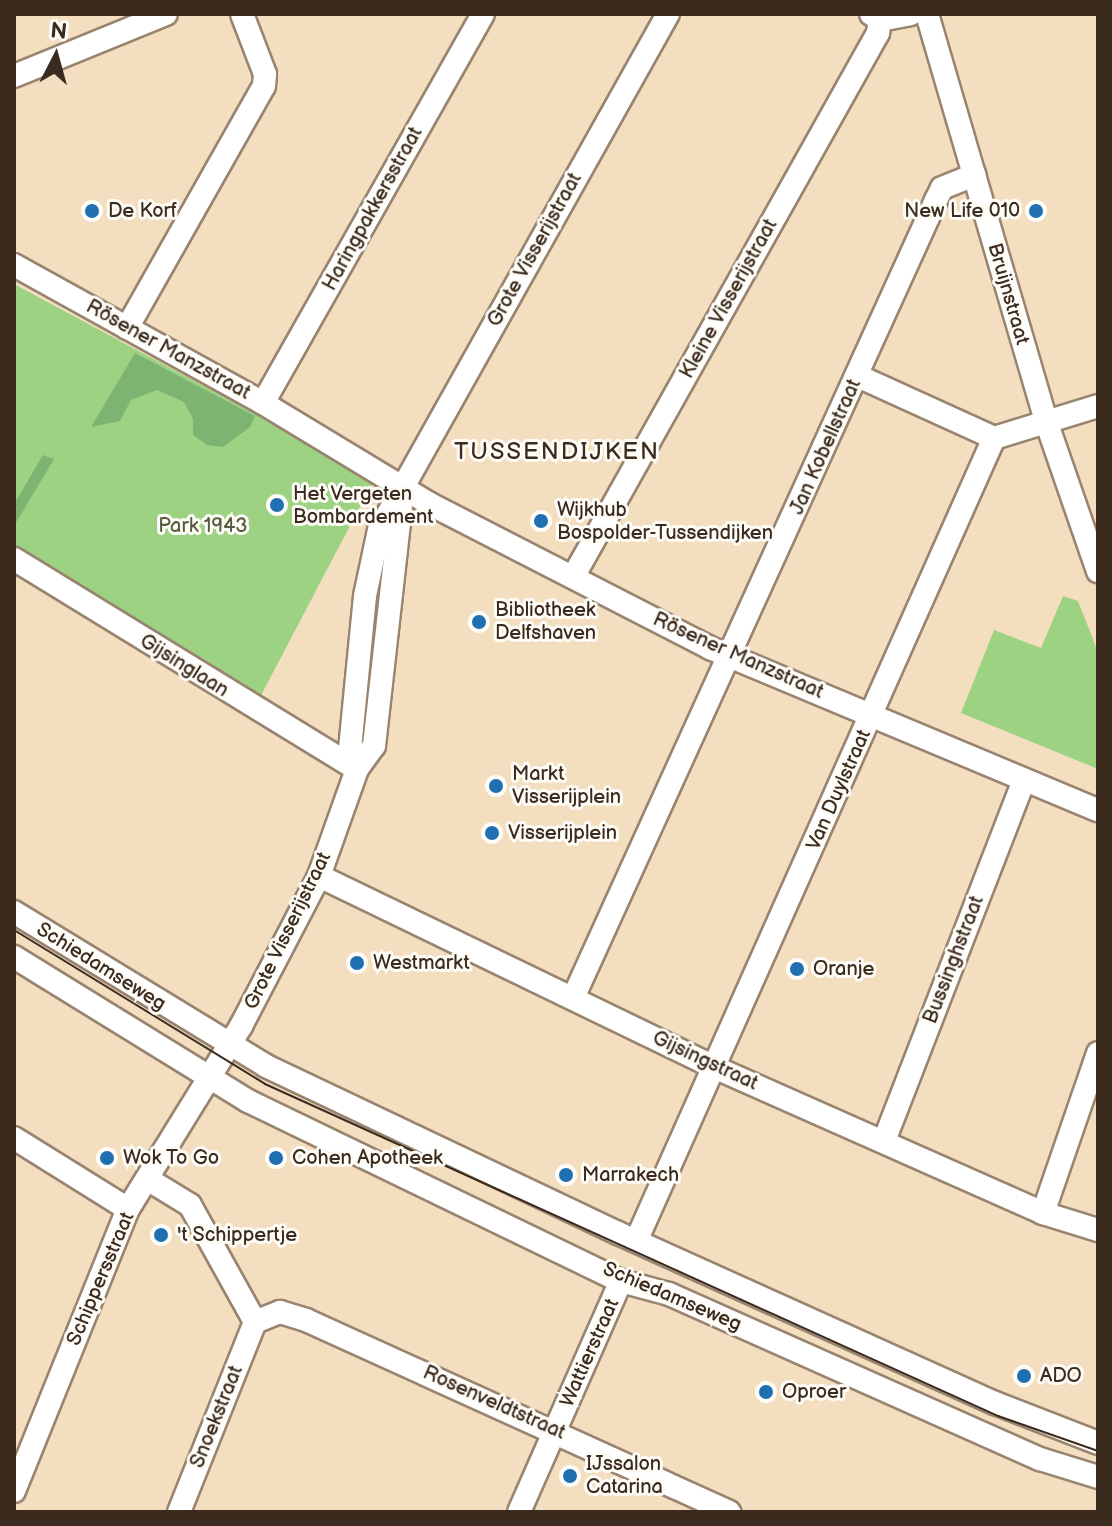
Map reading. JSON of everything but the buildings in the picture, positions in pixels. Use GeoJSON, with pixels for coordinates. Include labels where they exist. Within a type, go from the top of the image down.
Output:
{"type":"FeatureCollection","features":[{"type":"Feature","properties":{"kind":"street"},"geometry":{"type":"LineString","coordinates":[[14,76],[166,14]]}},
{"type":"Feature","properties":{"kind":"street"},"geometry":{"type":"LineString","coordinates":[[127,328],[264,86],[265,74],[242,14]]}},
{"type":"Feature","properties":{"kind":"street","name":"Haringpakkersstraat"},"geometry":{"type":"LineString","coordinates":[[263,403],[483,14]]}},
{"type":"Feature","properties":{"kind":"street","name":"Grote Visserijstraat"},"geometry":{"type":"LineString","coordinates":[[230,1046],[319,876],[357,769],[374,746],[382,705],[403,487],[668,14]]}},
{"type":"Feature","properties":{"kind":"street"},"geometry":{"type":"LineString","coordinates":[[876,17],[910,14]]}},
{"type":"Feature","properties":{"kind":"street","name":"Bruijnstraat"},"geometry":{"type":"LineString","coordinates":[[927,14],[1046,421],[1098,571]]}},
{"type":"Feature","properties":{"kind":"street","name":"Kleine Visserijstraat"},"geometry":{"type":"LineString","coordinates":[[573,577],[878,33],[876,17]]}},
{"type":"Feature","properties":{"kind":"street","name":"Jan Kobellstraat"},"geometry":{"type":"LineString","coordinates":[[573,998],[942,188],[974,175]]}},
{"type":"Feature","properties":{"kind":"street","name":"Rösener Manzstraat"},"geometry":{"type":"LineString","coordinates":[[14,265],[263,403],[403,487],[573,577],[731,655],[871,717],[1098,810]]}},
{"type":"Feature","properties":{"kind":"street"},"geometry":{"type":"LineString","coordinates":[[858,376],[994,438],[1098,406]]}},
{"type":"Feature","properties":{"kind":"street","name":"Van Duylstraat"},"geometry":{"type":"LineString","coordinates":[[637,1239],[716,1068],[994,438]]}},
{"type":"Feature","properties":{"kind":"street","name":"Gijsinglaan"},"geometry":{"type":"LineString","coordinates":[[14,559],[357,769]]}},
{"type":"Feature","properties":{"kind":"street","name":"Bussinghstraat"},"geometry":{"type":"LineString","coordinates":[[884,1141],[1024,780]]}},
{"type":"Feature","properties":{"kind":"street","name":"Gijsingstraat"},"geometry":{"type":"LineString","coordinates":[[319,876],[716,1068],[1043,1213],[1098,1230]]}},
{"type":"Feature","properties":{"kind":"street","name":"Schiedamseweg"},"geometry":{"type":"LineString","coordinates":[[14,912],[230,1046],[637,1239],[995,1403],[1098,1443]]}},
{"type":"Feature","properties":{"kind":"street","name":"Schiedamseweg"},"geometry":{"type":"LineString","coordinates":[[14,957],[210,1079],[621,1281],[669,1294],[1040,1459],[1098,1477]]}},
{"type":"Feature","properties":{"kind":"street"},"geometry":{"type":"LineString","coordinates":[[210,1079],[230,1046]]}},
{"type":"Feature","properties":{"kind":"street"},"geometry":{"type":"LineString","coordinates":[[1043,1213],[1098,1053]]}},
{"type":"Feature","properties":{"kind":"street","name":"Schippersstraat"},"geometry":{"type":"LineString","coordinates":[[14,1491],[128,1209],[210,1079]]}},
{"type":"Feature","properties":{"kind":"street"},"geometry":{"type":"LineString","coordinates":[[14,1138],[128,1209]]}},
{"type":"Feature","properties":{"kind":"street"},"geometry":{"type":"LineString","coordinates":[[149,1180],[190,1205],[255,1322]]}},
{"type":"Feature","properties":{"kind":"street","name":"Wattierstraat"},"geometry":{"type":"LineString","coordinates":[[519,1512],[621,1281]]}},
{"type":"Feature","properties":{"kind":"street","name":"Rosenveldtstraat"},"geometry":{"type":"LineString","coordinates":[[255,1322],[280,1312],[306,1320],[730,1512]]}},
{"type":"Feature","properties":{"kind":"street","name":"Snoekstraat"},"geometry":{"type":"LineString","coordinates":[[179,1512],[255,1322]]}},
{"type":"Feature","properties":{"kind":"green space","name":"Park 1943"},"geometry":{"type":"Polygon","coordinates":[[[14,284],[375,478],[256,705],[14,555],[14,284]]]}},
{"type":"Feature","properties":{"kind":"green space"},"geometry":{"type":"Polygon","coordinates":[[[135,353],[255,416],[250,427],[223,447],[207,445],[193,435],[193,419],[184,402],[157,390],[131,400],[120,421],[91,427],[135,353]]]}},
{"type":"Feature","properties":{"kind":"green space"},"geometry":{"type":"Polygon","coordinates":[[[43,455],[54,459],[14,526],[14,504],[43,455]]]}},
{"type":"Feature","properties":{"kind":"green space"},"geometry":{"type":"Polygon","coordinates":[[[1063,596],[1078,601],[1098,652],[1098,769],[961,713],[994,630],[1041,648],[1063,596]]]}},
{"type":"Feature","properties":{"kind":"tram line"},"geometry":{"type":"LineString","coordinates":[[14,930],[265,1084],[998,1416],[1098,1451]]}},
{"type":"Feature","properties":{"kind":"place","name":"De Korf"},"geometry":{"type":"Point","coordinates":[92,211]}},
{"type":"Feature","properties":{"kind":"place","name":"New Life 010"},"geometry":{"type":"Point","coordinates":[1036,211]}},
{"type":"Feature","properties":{"kind":"place","name":"Het Vergeten Bombardement"},"geometry":{"type":"Point","coordinates":[277,505]}},
{"type":"Feature","properties":{"kind":"place","name":"Wijkhub Bospolder-Tussendijken"},"geometry":{"type":"Point","coordinates":[541,521]}},
{"type":"Feature","properties":{"kind":"place","name":"Bibliotheek Delfshaven"},"geometry":{"type":"Point","coordinates":[479,622]}},
{"type":"Feature","properties":{"kind":"place","name":"Markt Visserijplein"},"geometry":{"type":"Point","coordinates":[496,786]}},
{"type":"Feature","properties":{"kind":"place","name":"Visserijplein"},"geometry":{"type":"Point","coordinates":[492,833]}},
{"type":"Feature","properties":{"kind":"place","name":"Westmarkt"},"geometry":{"type":"Point","coordinates":[357,963]}},
{"type":"Feature","properties":{"kind":"place","name":"Oranje"},"geometry":{"type":"Point","coordinates":[797,969]}},
{"type":"Feature","properties":{"kind":"place","name":"Wok To Go"},"geometry":{"type":"Point","coordinates":[107,1158]}},
{"type":"Feature","properties":{"kind":"place","name":"Cohen Apotheek"},"geometry":{"type":"Point","coordinates":[276,1158]}},
{"type":"Feature","properties":{"kind":"place","name":"Marrakech"},"geometry":{"type":"Point","coordinates":[566,1175]}},
{"type":"Feature","properties":{"kind":"place","name":"'t Schippertje"},"geometry":{"type":"Point","coordinates":[161,1235]}},
{"type":"Feature","properties":{"kind":"place","name":"ADO"},"geometry":{"type":"Point","coordinates":[1024,1376]}},
{"type":"Feature","properties":{"kind":"place","name":"Oproer"},"geometry":{"type":"Point","coordinates":[766,1392]}},
{"type":"Feature","properties":{"kind":"place","name":"IJssalon Catarina"},"geometry":{"type":"Point","coordinates":[570,1476]}},
{"type":"Feature","properties":{"kind":"district","name":"TUSSENDIJKEN"},"geometry":{"type":"Point","coordinates":[557,452]}}]}
